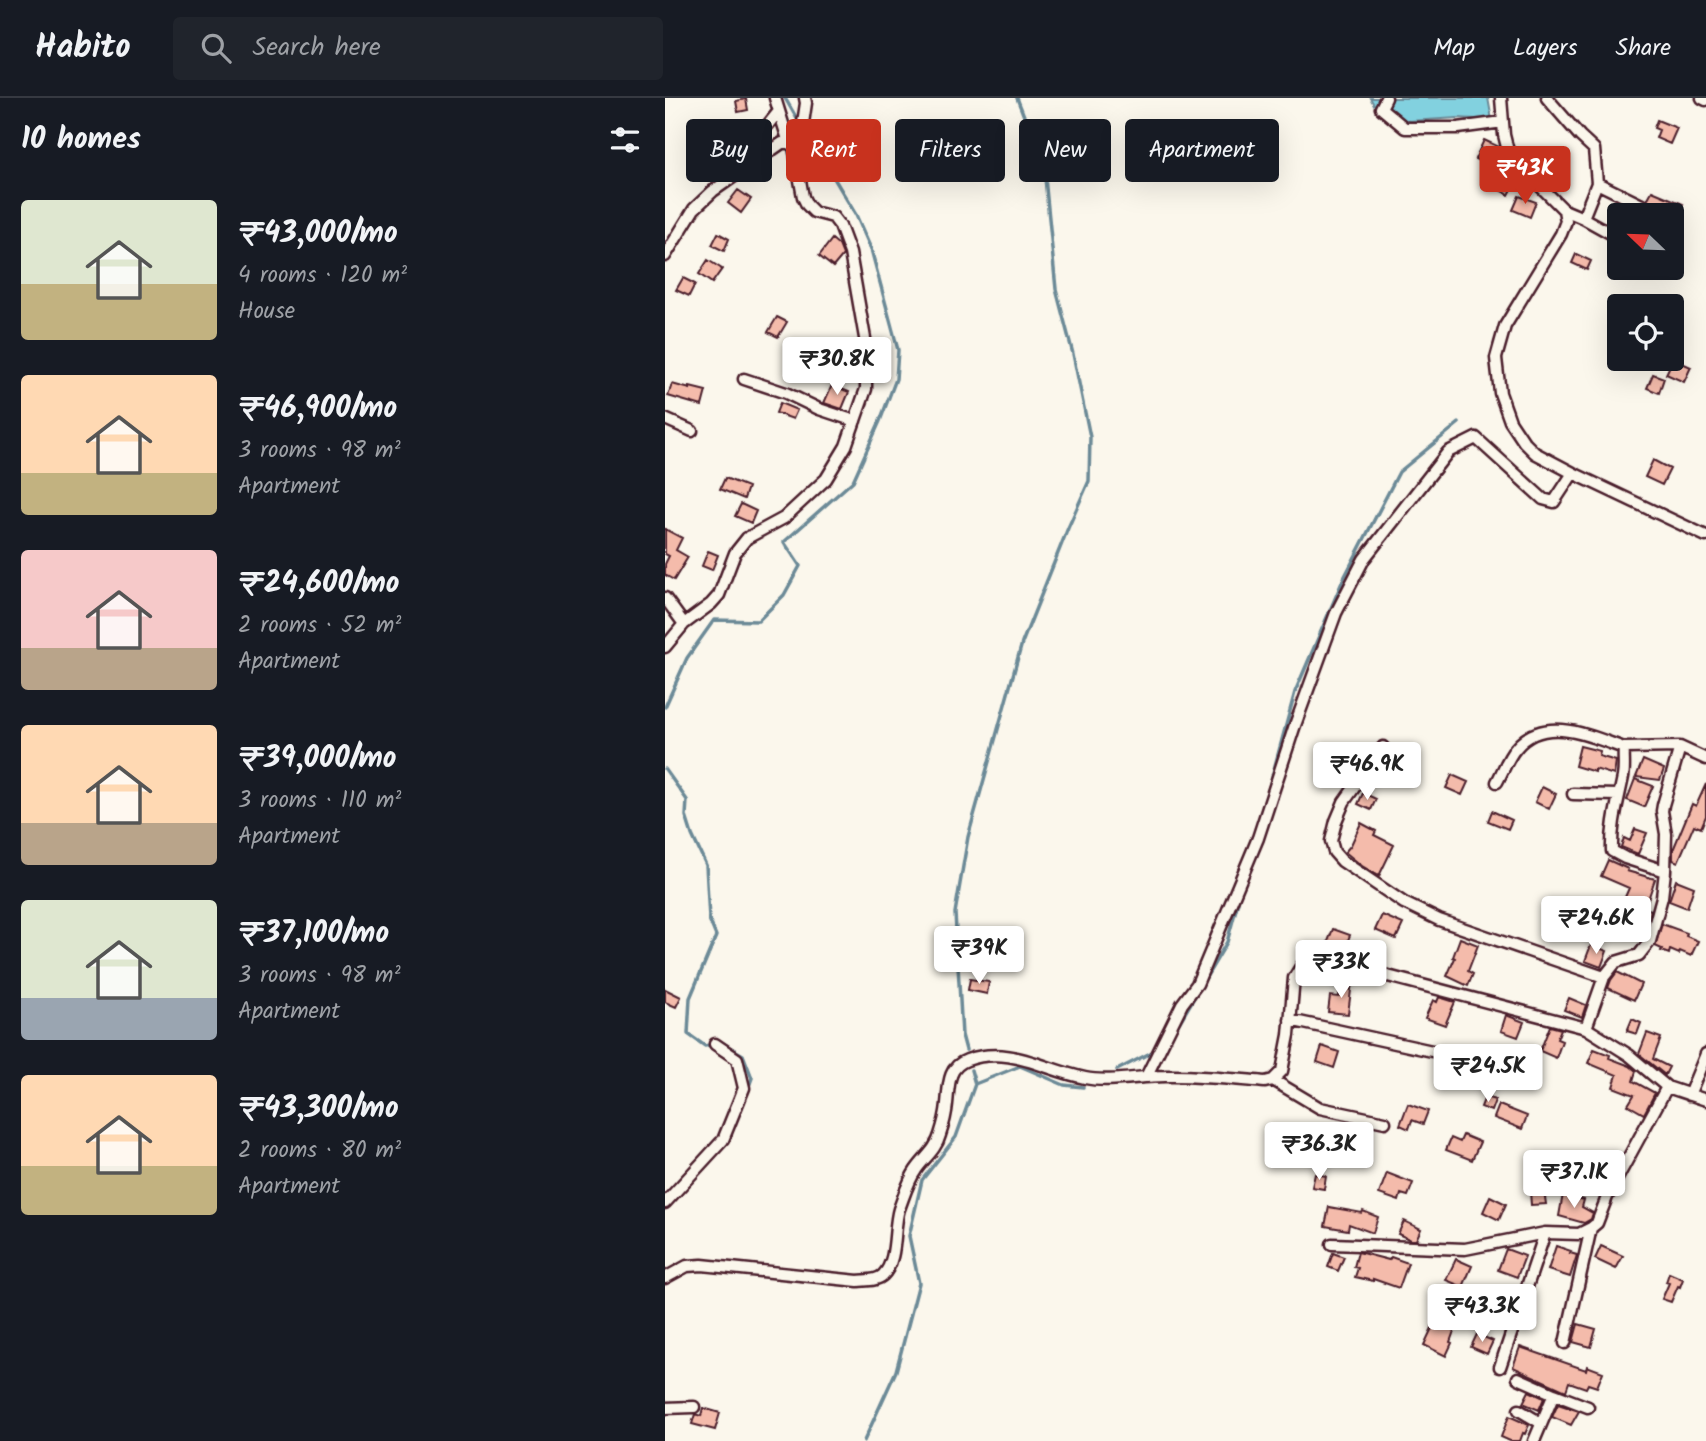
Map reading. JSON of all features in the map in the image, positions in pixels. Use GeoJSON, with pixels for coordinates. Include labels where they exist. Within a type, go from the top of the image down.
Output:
{"type":"FeatureCollection","features":[{"type":"Feature","properties":{"kind":"street"},"geometry":{"type":"LineString","coordinates":[[775,98],[786,133]]}},
{"type":"Feature","properties":{"kind":"street"},"geometry":{"type":"LineString","coordinates":[[804,119],[805,98]]}},
{"type":"Feature","properties":{"kind":"street"},"geometry":{"type":"LineString","coordinates":[[1386,98],[1381,108],[1405,128],[1458,128],[1503,122]]}},
{"type":"Feature","properties":{"kind":"street"},"geometry":{"type":"LineString","coordinates":[[1501,98],[1509,155],[1564,210],[1607,231]]}},
{"type":"Feature","properties":{"kind":"street"},"geometry":{"type":"LineString","coordinates":[[1547,98],[1594,149],[1597,183],[1583,218]]}},
{"type":"Feature","properties":{"kind":"street"},"geometry":{"type":"LineString","coordinates":[[772,120],[779,111]]}},
{"type":"Feature","properties":{"kind":"street"},"geometry":{"type":"LineString","coordinates":[[665,256],[694,209],[725,182]]}},
{"type":"Feature","properties":{"kind":"street"},"geometry":{"type":"LineString","coordinates":[[665,647],[684,624],[719,595],[735,553],[747,538],[784,518],[826,479],[846,446],[866,389],[866,344],[850,253],[840,226],[833,218],[814,212],[807,205],[800,182]]}},
{"type":"Feature","properties":{"kind":"street"},"geometry":{"type":"LineString","coordinates":[[1597,183],[1638,203]]}},
{"type":"Feature","properties":{"kind":"street"},"geometry":{"type":"LineString","coordinates":[[1564,210],[1566,221],[1561,234],[1506,326],[1496,358],[1500,393],[1510,421],[1535,453],[1706,536]]}},
{"type":"Feature","properties":{"kind":"street"},"geometry":{"type":"LineString","coordinates":[[744,379],[855,421]]}},
{"type":"Feature","properties":{"kind":"street"},"geometry":{"type":"LineString","coordinates":[[665,419],[692,431]]}},
{"type":"Feature","properties":{"kind":"street"},"geometry":{"type":"LineString","coordinates":[[1146,1077],[1182,1004],[1197,984],[1253,850],[1336,613],[1364,559],[1448,452],[1476,438],[1543,499],[1554,502],[1573,473]]}},
{"type":"Feature","properties":{"kind":"street"},"geometry":{"type":"LineString","coordinates":[[665,598],[684,624]]}},
{"type":"Feature","properties":{"kind":"street"},"geometry":{"type":"LineString","coordinates":[[1497,782],[1514,749],[1529,735],[1548,730],[1579,732],[1624,748],[1680,747],[1706,759]]}},
{"type":"Feature","properties":{"kind":"street"},"geometry":{"type":"LineString","coordinates":[[1383,747],[1344,802],[1336,821],[1331,841],[1334,852],[1342,861],[1403,903],[1439,920],[1604,977]]}},
{"type":"Feature","properties":{"kind":"street"},"geometry":{"type":"LineString","coordinates":[[1586,1028],[1604,977],[1616,962],[1639,955],[1650,941],[1662,897],[1665,871],[1666,834],[1663,805],[1680,747]]}},
{"type":"Feature","properties":{"kind":"street"},"geometry":{"type":"LineString","coordinates":[[1624,748],[1623,773],[1611,833],[1612,851],[1665,871]]}},
{"type":"Feature","properties":{"kind":"street"},"geometry":{"type":"LineString","coordinates":[[1573,794],[1618,795]]}},
{"type":"Feature","properties":{"kind":"street"},"geometry":{"type":"LineString","coordinates":[[665,1278],[687,1266],[702,1265],[858,1281],[880,1277],[891,1260],[898,1212],[907,1188],[915,1171],[940,1138],[950,1075],[954,1069],[965,1061],[987,1055],[1005,1055],[1094,1079],[1182,1076],[1265,1082],[1273,1080],[1282,1071],[1289,1035],[1294,978],[1308,959],[1319,958],[1586,1028],[1629,1055],[1667,1087],[1706,1100]]}},
{"type":"Feature","properties":{"kind":"street"},"geometry":{"type":"LineString","coordinates":[[1290,1020],[1455,1056]]}},
{"type":"Feature","properties":{"kind":"street"},"geometry":{"type":"LineString","coordinates":[[665,1203],[723,1140],[744,1088],[737,1059],[715,1044]]}},
{"type":"Feature","properties":{"kind":"street"},"geometry":{"type":"LineString","coordinates":[[1689,1095],[1706,1054]]}},
{"type":"Feature","properties":{"kind":"street"},"geometry":{"type":"LineString","coordinates":[[1273,1080],[1320,1108],[1385,1122]]}},
{"type":"Feature","properties":{"kind":"street"},"geometry":{"type":"LineString","coordinates":[[1332,1244],[1465,1249],[1545,1233],[1579,1234],[1597,1223],[1607,1197],[1667,1087]]}},
{"type":"Feature","properties":{"kind":"street"},"geometry":{"type":"LineString","coordinates":[[1566,1343],[1591,1228]]}},
{"type":"Feature","properties":{"kind":"street"},"geometry":{"type":"LineString","coordinates":[[1500,1367],[1545,1233]]}},
{"type":"Feature","properties":{"kind":"street"},"geometry":{"type":"LineString","coordinates":[[1518,1378],[1588,1407]]}},
{"type":"Feature","properties":{"kind":"street"},"geometry":{"type":"LineString","coordinates":[[1534,1441],[1554,1394]]}},
{"type":"Feature","properties":{"kind":"street"},"geometry":{"type":"LineString","coordinates":[[665,1408],[694,1407]]}},
{"type":"Feature","properties":{"kind":"street"},"geometry":{"type":"LineString","coordinates":[[1519,1410],[1541,1423]]}},
{"type":"Feature","properties":{"kind":"water"},"geometry":{"type":"Polygon","coordinates":[[[1370,98],[1488,98],[1492,120],[1458,118],[1409,121],[1380,114],[1370,98]]]}},
{"type":"Feature","properties":{"kind":"building"},"geometry":{"type":"Polygon","coordinates":[[[746,99],[748,110],[738,112],[736,101],[746,99]]]}},
{"type":"Feature","properties":{"kind":"building"},"geometry":{"type":"Polygon","coordinates":[[[1657,120],[1677,128],[1670,144],[1656,138],[1659,130],[1654,128],[1657,120]]]}},
{"type":"Feature","properties":{"kind":"building"},"geometry":{"type":"Polygon","coordinates":[[[1484,140],[1499,147],[1501,155],[1495,168],[1475,159],[1484,140]]]}},
{"type":"Feature","properties":{"kind":"building"},"geometry":{"type":"Polygon","coordinates":[[[1506,174],[1517,180],[1509,195],[1498,189],[1506,174]]]}},
{"type":"Feature","properties":{"kind":"building"},"geometry":{"type":"Polygon","coordinates":[[[738,190],[751,199],[741,213],[728,203],[738,190]]]}},
{"type":"Feature","properties":{"kind":"building"},"geometry":{"type":"Polygon","coordinates":[[[1652,191],[1681,203],[1654,203],[1647,200],[1652,191]]]}},
{"type":"Feature","properties":{"kind":"building"},"geometry":{"type":"Polygon","coordinates":[[[1519,196],[1536,202],[1530,217],[1513,210],[1519,196]]]}},
{"type":"Feature","properties":{"kind":"building"},"geometry":{"type":"Polygon","coordinates":[[[718,233],[729,239],[724,251],[712,245],[718,233]]]}},
{"type":"Feature","properties":{"kind":"building"},"geometry":{"type":"Polygon","coordinates":[[[832,239],[839,245],[843,255],[833,267],[819,256],[832,239]]]}},
{"type":"Feature","properties":{"kind":"building"},"geometry":{"type":"Polygon","coordinates":[[[1576,254],[1591,261],[1587,270],[1572,263],[1576,254]]]}},
{"type":"Feature","properties":{"kind":"building"},"geometry":{"type":"Polygon","coordinates":[[[708,260],[722,269],[712,283],[699,274],[708,260]]]}},
{"type":"Feature","properties":{"kind":"building"},"geometry":{"type":"Polygon","coordinates":[[[683,278],[695,284],[689,296],[676,290],[683,278]]]}},
{"type":"Feature","properties":{"kind":"building"},"geometry":{"type":"Polygon","coordinates":[[[777,317],[787,322],[778,337],[768,332],[777,317]]]}},
{"type":"Feature","properties":{"kind":"building"},"geometry":{"type":"Polygon","coordinates":[[[1684,364],[1691,367],[1684,382],[1666,374],[1667,371],[1684,371],[1684,364]]]}},
{"type":"Feature","properties":{"kind":"building"},"geometry":{"type":"Polygon","coordinates":[[[1653,374],[1664,378],[1659,393],[1647,388],[1653,374]]]}},
{"type":"Feature","properties":{"kind":"building"},"geometry":{"type":"Polygon","coordinates":[[[672,384],[706,391],[702,406],[668,396],[672,384]]]}},
{"type":"Feature","properties":{"kind":"building"},"geometry":{"type":"Polygon","coordinates":[[[832,385],[849,392],[842,409],[824,403],[832,385]]]}},
{"type":"Feature","properties":{"kind":"building"},"geometry":{"type":"Polygon","coordinates":[[[780,403],[797,410],[793,419],[776,413],[780,403]]]}},
{"type":"Feature","properties":{"kind":"building"},"geometry":{"type":"Polygon","coordinates":[[[1653,460],[1670,469],[1662,485],[1645,477],[1653,460]]]}},
{"type":"Feature","properties":{"kind":"building"},"geometry":{"type":"Polygon","coordinates":[[[725,478],[748,487],[744,499],[720,489],[725,478]]]}},
{"type":"Feature","properties":{"kind":"building"},"geometry":{"type":"Polygon","coordinates":[[[741,504],[756,511],[751,523],[735,516],[741,504]]]}},
{"type":"Feature","properties":{"kind":"building"},"geometry":{"type":"Polygon","coordinates":[[[665,529],[682,538],[676,550],[688,557],[674,580],[665,575],[665,564],[669,556],[665,554],[665,529]]]}},
{"type":"Feature","properties":{"kind":"building"},"geometry":{"type":"Polygon","coordinates":[[[708,551],[718,555],[712,570],[702,566],[708,551]]]}},
{"type":"Feature","properties":{"kind":"building"},"geometry":{"type":"Polygon","coordinates":[[[1580,746],[1600,751],[1599,756],[1616,761],[1614,775],[1575,766],[1580,746]]]}},
{"type":"Feature","properties":{"kind":"building"},"geometry":{"type":"Polygon","coordinates":[[[1643,760],[1664,769],[1660,780],[1636,777],[1643,760]]]}},
{"type":"Feature","properties":{"kind":"building"},"geometry":{"type":"Polygon","coordinates":[[[1452,775],[1468,782],[1462,795],[1446,788],[1452,775]]]}},
{"type":"Feature","properties":{"kind":"building"},"geometry":{"type":"Polygon","coordinates":[[[1635,779],[1653,786],[1644,807],[1627,800],[1635,779]]]}},
{"type":"Feature","properties":{"kind":"building"},"geometry":{"type":"Polygon","coordinates":[[[1706,784],[1706,816],[1701,828],[1694,825],[1678,862],[1673,860],[1673,850],[1692,804],[1696,806],[1706,784]]]}},
{"type":"Feature","properties":{"kind":"building"},"geometry":{"type":"Polygon","coordinates":[[[1542,787],[1556,794],[1549,809],[1535,802],[1542,787]]]}},
{"type":"Feature","properties":{"kind":"building"},"geometry":{"type":"Polygon","coordinates":[[[1363,793],[1376,799],[1371,810],[1358,804],[1363,793]]]}},
{"type":"Feature","properties":{"kind":"building"},"geometry":{"type":"Polygon","coordinates":[[[1492,811],[1512,820],[1508,829],[1488,821],[1492,811]]]}},
{"type":"Feature","properties":{"kind":"building"},"geometry":{"type":"Polygon","coordinates":[[[1361,823],[1376,831],[1374,835],[1394,845],[1379,876],[1345,852],[1361,823]]]}},
{"type":"Feature","properties":{"kind":"building"},"geometry":{"type":"Polygon","coordinates":[[[1635,829],[1647,833],[1638,854],[1621,847],[1624,838],[1630,841],[1635,829]]]}},
{"type":"Feature","properties":{"kind":"building"},"geometry":{"type":"Polygon","coordinates":[[[1608,860],[1628,869],[1627,871],[1655,879],[1645,908],[1651,910],[1646,929],[1605,912],[1609,900],[1622,904],[1629,888],[1601,876],[1608,860]]]}},
{"type":"Feature","properties":{"kind":"building"},"geometry":{"type":"Polygon","coordinates":[[[1676,880],[1694,887],[1687,908],[1669,901],[1676,880]]]}},
{"type":"Feature","properties":{"kind":"building"},"geometry":{"type":"Polygon","coordinates":[[[1382,915],[1403,924],[1396,939],[1375,930],[1382,915]]]}},
{"type":"Feature","properties":{"kind":"building"},"geometry":{"type":"Polygon","coordinates":[[[1662,924],[1687,933],[1686,936],[1698,941],[1691,956],[1670,950],[1669,954],[1655,946],[1662,924]]]}},
{"type":"Feature","properties":{"kind":"building"},"geometry":{"type":"Polygon","coordinates":[[[1333,929],[1350,935],[1342,956],[1325,949],[1333,929]]]}},
{"type":"Feature","properties":{"kind":"building"},"geometry":{"type":"Polygon","coordinates":[[[1460,938],[1478,945],[1468,971],[1473,974],[1468,986],[1447,976],[1460,938]]]}},
{"type":"Feature","properties":{"kind":"building"},"geometry":{"type":"Polygon","coordinates":[[[1591,945],[1607,951],[1601,967],[1585,961],[1591,945]]]}},
{"type":"Feature","properties":{"kind":"building"},"geometry":{"type":"Polygon","coordinates":[[[1617,972],[1641,984],[1634,1000],[1608,988],[1617,972]]]}},
{"type":"Feature","properties":{"kind":"building"},"geometry":{"type":"Polygon","coordinates":[[[970,979],[989,982],[987,994],[968,990],[970,979]]]}},
{"type":"Feature","properties":{"kind":"building"},"geometry":{"type":"Polygon","coordinates":[[[1341,981],[1352,982],[1348,1014],[1328,1012],[1330,996],[1339,997],[1341,981]]]}},
{"type":"Feature","properties":{"kind":"building"},"geometry":{"type":"Polygon","coordinates":[[[665,989],[681,997],[676,1007],[665,1002],[665,989]]]}},
{"type":"Feature","properties":{"kind":"building"},"geometry":{"type":"Polygon","coordinates":[[[1439,997],[1455,1002],[1445,1025],[1425,1018],[1433,1000],[1437,1002],[1439,997]]]}},
{"type":"Feature","properties":{"kind":"building"},"geometry":{"type":"Polygon","coordinates":[[[1569,998],[1586,1005],[1582,1017],[1564,1010],[1569,998]]]}},
{"type":"Feature","properties":{"kind":"building"},"geometry":{"type":"Polygon","coordinates":[[[1506,1015],[1524,1022],[1518,1037],[1501,1031],[1506,1015]]]}},
{"type":"Feature","properties":{"kind":"building"},"geometry":{"type":"Polygon","coordinates":[[[1632,1019],[1641,1023],[1637,1034],[1627,1031],[1632,1019]]]}},
{"type":"Feature","properties":{"kind":"building"},"geometry":{"type":"Polygon","coordinates":[[[1550,1026],[1561,1029],[1557,1039],[1562,1041],[1556,1058],[1540,1051],[1550,1026]]]}},
{"type":"Feature","properties":{"kind":"building"},"geometry":{"type":"Polygon","coordinates":[[[1647,1033],[1661,1038],[1653,1059],[1669,1067],[1665,1075],[1639,1054],[1647,1033]]]}},
{"type":"Feature","properties":{"kind":"building"},"geometry":{"type":"Polygon","coordinates":[[[1322,1046],[1339,1052],[1334,1068],[1317,1062],[1322,1046]]]}},
{"type":"Feature","properties":{"kind":"building"},"geometry":{"type":"Polygon","coordinates":[[[1594,1049],[1630,1066],[1636,1071],[1633,1081],[1655,1093],[1644,1114],[1628,1105],[1634,1095],[1613,1087],[1617,1075],[1588,1063],[1594,1049]]]}},
{"type":"Feature","properties":{"kind":"building"},"geometry":{"type":"Polygon","coordinates":[[[1485,1097],[1495,1100],[1491,1111],[1481,1107],[1485,1097]]]}},
{"type":"Feature","properties":{"kind":"building"},"geometry":{"type":"Polygon","coordinates":[[[1408,1104],[1428,1111],[1423,1124],[1412,1120],[1409,1129],[1400,1125],[1408,1104]]]}},
{"type":"Feature","properties":{"kind":"building"},"geometry":{"type":"Polygon","coordinates":[[[1499,1105],[1527,1116],[1522,1129],[1494,1118],[1499,1105]]]}},
{"type":"Feature","properties":{"kind":"building"},"geometry":{"type":"Polygon","coordinates":[[[1463,1135],[1480,1142],[1472,1160],[1446,1150],[1451,1138],[1460,1142],[1463,1135]]]}},
{"type":"Feature","properties":{"kind":"building"},"geometry":{"type":"Polygon","coordinates":[[[1387,1173],[1413,1183],[1408,1196],[1401,1194],[1399,1201],[1379,1194],[1387,1173]]]}},
{"type":"Feature","properties":{"kind":"building"},"geometry":{"type":"Polygon","coordinates":[[[1315,1174],[1326,1176],[1324,1189],[1312,1187],[1315,1174]]]}},
{"type":"Feature","properties":{"kind":"building"},"geometry":{"type":"Polygon","coordinates":[[[1544,1190],[1546,1204],[1531,1205],[1530,1191],[1544,1190]]]}},
{"type":"Feature","properties":{"kind":"building"},"geometry":{"type":"Polygon","coordinates":[[[1563,1194],[1584,1200],[1582,1207],[1593,1213],[1591,1219],[1584,1223],[1559,1216],[1563,1194]]]}},
{"type":"Feature","properties":{"kind":"building"},"geometry":{"type":"Polygon","coordinates":[[[1490,1196],[1506,1204],[1499,1220],[1483,1212],[1490,1196]]]}},
{"type":"Feature","properties":{"kind":"building"},"geometry":{"type":"Polygon","coordinates":[[[1329,1207],[1362,1213],[1363,1211],[1378,1217],[1373,1233],[1349,1224],[1348,1230],[1325,1226],[1329,1207]]]}},
{"type":"Feature","properties":{"kind":"building"},"geometry":{"type":"Polygon","coordinates":[[[1404,1221],[1421,1229],[1416,1240],[1398,1234],[1404,1221]]]}},
{"type":"Feature","properties":{"kind":"building"},"geometry":{"type":"Polygon","coordinates":[[[1556,1246],[1577,1255],[1570,1277],[1548,1270],[1556,1246]]]}},
{"type":"Feature","properties":{"kind":"building"},"geometry":{"type":"Polygon","coordinates":[[[1601,1246],[1623,1256],[1616,1269],[1595,1259],[1601,1246]]]}},
{"type":"Feature","properties":{"kind":"building"},"geometry":{"type":"Polygon","coordinates":[[[1506,1249],[1525,1256],[1517,1277],[1498,1270],[1506,1249]]]}},
{"type":"Feature","properties":{"kind":"building"},"geometry":{"type":"Polygon","coordinates":[[[1358,1252],[1389,1260],[1391,1257],[1408,1263],[1399,1288],[1373,1279],[1355,1277],[1358,1268],[1354,1267],[1358,1252]]]}},
{"type":"Feature","properties":{"kind":"building"},"geometry":{"type":"Polygon","coordinates":[[[1333,1253],[1344,1257],[1338,1271],[1328,1267],[1333,1253]]]}},
{"type":"Feature","properties":{"kind":"building"},"geometry":{"type":"Polygon","coordinates":[[[1456,1259],[1472,1266],[1463,1287],[1446,1280],[1456,1259]]]}},
{"type":"Feature","properties":{"kind":"building"},"geometry":{"type":"Polygon","coordinates":[[[1669,1273],[1683,1279],[1671,1302],[1662,1299],[1669,1283],[1666,1282],[1669,1273]]]}},
{"type":"Feature","properties":{"kind":"building"},"geometry":{"type":"Polygon","coordinates":[[[1472,1288],[1493,1298],[1484,1317],[1464,1306],[1472,1288]]]}},
{"type":"Feature","properties":{"kind":"building"},"geometry":{"type":"Polygon","coordinates":[[[1439,1313],[1458,1320],[1446,1356],[1424,1345],[1439,1313]]]}},
{"type":"Feature","properties":{"kind":"building"},"geometry":{"type":"Polygon","coordinates":[[[1578,1324],[1596,1329],[1591,1347],[1573,1342],[1578,1324]]]}},
{"type":"Feature","properties":{"kind":"building"},"geometry":{"type":"Polygon","coordinates":[[[1477,1334],[1493,1341],[1487,1354],[1471,1347],[1477,1334]]]}},
{"type":"Feature","properties":{"kind":"building"},"geometry":{"type":"Polygon","coordinates":[[[1520,1347],[1586,1370],[1587,1366],[1603,1372],[1597,1387],[1588,1384],[1586,1388],[1569,1382],[1566,1391],[1513,1367],[1520,1347]]]}},
{"type":"Feature","properties":{"kind":"building"},"geometry":{"type":"Polygon","coordinates":[[[1529,1391],[1544,1398],[1539,1410],[1523,1403],[1529,1391]]]}},
{"type":"Feature","properties":{"kind":"building"},"geometry":{"type":"Polygon","coordinates":[[[1558,1404],[1579,1411],[1571,1425],[1552,1417],[1558,1404]]]}},
{"type":"Feature","properties":{"kind":"building"},"geometry":{"type":"Polygon","coordinates":[[[703,1408],[720,1413],[715,1430],[692,1424],[695,1414],[701,1416],[703,1408]]]}},
{"type":"Feature","properties":{"kind":"building"},"geometry":{"type":"Polygon","coordinates":[[[1509,1416],[1529,1425],[1520,1441],[1501,1437],[1509,1416]]]}},
{"type":"Feature","properties":{"kind":"waterway"},"geometry":{"type":"LineString","coordinates":[[785,98],[797,119]]}},
{"type":"Feature","properties":{"kind":"waterway"},"geometry":{"type":"LineString","coordinates":[[966,1050],[962,1035],[955,913],[968,837],[1022,643],[1089,481],[1090,437],[1056,289],[1044,168],[1017,98]]}},
{"type":"Feature","properties":{"kind":"waterway"},"geometry":{"type":"LineString","coordinates":[[665,707],[687,658],[714,620],[758,621],[784,595],[800,566],[784,542],[853,481],[896,379],[898,350],[871,249],[856,215],[836,182]]}},
{"type":"Feature","properties":{"kind":"waterway"},"geometry":{"type":"LineString","coordinates":[[1267,795],[1295,692],[1343,580],[1399,472],[1459,423]]}},
{"type":"Feature","properties":{"kind":"waterway"},"geometry":{"type":"LineString","coordinates":[[665,769],[687,800],[686,816],[706,865],[709,919],[716,936],[690,998],[688,1034],[705,1046],[721,1042],[743,1055],[752,1078],[748,1089]]}},
{"type":"Feature","properties":{"kind":"waterway"},"geometry":{"type":"LineString","coordinates":[[1166,1045],[1227,942],[1242,887]]}},
{"type":"Feature","properties":{"kind":"waterway"},"geometry":{"type":"LineString","coordinates":[[1117,1070],[1156,1050]]}},
{"type":"Feature","properties":{"kind":"waterway"},"geometry":{"type":"LineString","coordinates":[[975,1084],[1020,1066],[1064,1085],[1083,1087]]}},
{"type":"Feature","properties":{"kind":"waterway"},"geometry":{"type":"LineString","coordinates":[[864,1441],[896,1371],[919,1283],[909,1236],[922,1180],[956,1137],[975,1084],[971,1070]]}},
{"type":"Feature","properties":{"kind":"waterway"},"geometry":{"type":"LineString","coordinates":[[731,1132],[742,1107]]}}]}
